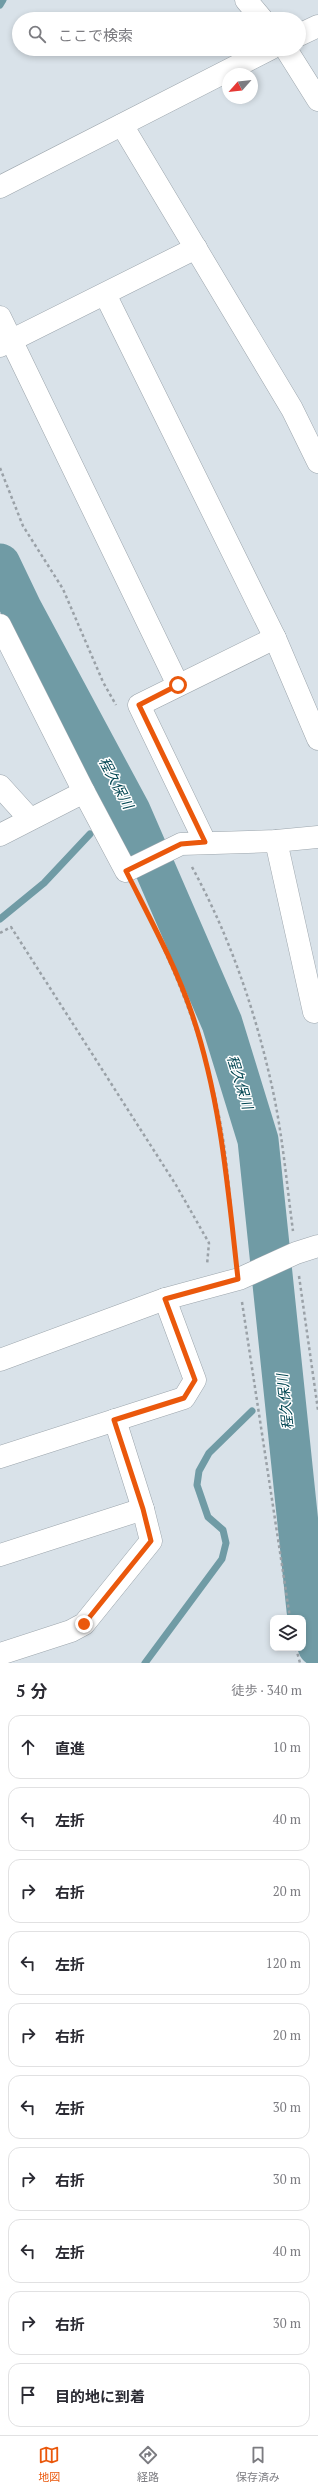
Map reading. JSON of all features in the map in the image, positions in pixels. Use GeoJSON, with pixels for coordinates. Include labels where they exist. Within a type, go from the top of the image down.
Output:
{"type":"FeatureCollection","features":[{"type":"Feature","properties":{"kind":"street"},"geometry":{"type":"LineString","coordinates":[[246,0],[256,12]]}},
{"type":"Feature","properties":{"kind":"street"},"geometry":{"type":"LineString","coordinates":[[306,32],[318,26]]}},
{"type":"Feature","properties":{"kind":"street"},"geometry":{"type":"LineString","coordinates":[[0,187],[256,56]]}},
{"type":"Feature","properties":{"kind":"street"},"geometry":{"type":"LineString","coordinates":[[290,56],[318,100]]}},
{"type":"Feature","properties":{"kind":"street"},"geometry":{"type":"LineString","coordinates":[[122,125],[292,409],[318,462]]}},
{"type":"Feature","properties":{"kind":"street"},"geometry":{"type":"LineString","coordinates":[[6,343],[196,248]]}},
{"type":"Feature","properties":{"kind":"street"},"geometry":{"type":"LineString","coordinates":[[105,294],[275,638],[318,739]]}},
{"type":"Feature","properties":{"kind":"street"},"geometry":{"type":"LineString","coordinates":[[0,317],[6,343],[178,685]]}},
{"type":"Feature","properties":{"kind":"street"},"geometry":{"type":"LineString","coordinates":[[0,625],[84,792],[129,870],[181,844],[205,842],[276,842],[318,837]]}},
{"type":"Feature","properties":{"kind":"street"},"geometry":{"type":"LineString","coordinates":[[205,842],[139,705],[275,638]]}},
{"type":"Feature","properties":{"kind":"street"},"geometry":{"type":"LineString","coordinates":[[0,786],[29,818]]}},
{"type":"Feature","properties":{"kind":"street"},"geometry":{"type":"LineString","coordinates":[[0,835],[29,818],[84,792]]}},
{"type":"Feature","properties":{"kind":"street"},"geometry":{"type":"LineString","coordinates":[[276,842],[314,1012]]}},
{"type":"Feature","properties":{"kind":"street"},"geometry":{"type":"LineString","coordinates":[[0,1360],[165,1299],[240,1278],[296,1253],[318,1246]]}},
{"type":"Feature","properties":{"kind":"street"},"geometry":{"type":"LineString","coordinates":[[0,1457],[184,1398],[195,1380],[165,1299]]}},
{"type":"Feature","properties":{"kind":"street"},"geometry":{"type":"LineString","coordinates":[[0,1654],[71,1632],[84,1624],[151,1541],[143,1509],[114,1420]]}},
{"type":"Feature","properties":{"kind":"street"},"geometry":{"type":"LineString","coordinates":[[0,1555],[143,1509]]}},
{"type":"Feature","properties":{"kind":"path"},"geometry":{"type":"LineString","coordinates":[[0,468],[23,526],[63,589],[103,682],[118,708]]}},
{"type":"Feature","properties":{"kind":"path"},"geometry":{"type":"LineString","coordinates":[[181,844],[224,931],[255,1019],[274,1097],[318,1410]]}},
{"type":"Feature","properties":{"kind":"path"},"geometry":{"type":"LineString","coordinates":[[129,870],[180,983],[202,1047],[218,1113],[240,1278],[290,1615]]}},
{"type":"Feature","properties":{"kind":"path"},"geometry":{"type":"LineString","coordinates":[[0,933],[11,927],[180,1192],[209,1243],[205,1289]]}},
{"type":"Feature","properties":{"kind":"path"},"geometry":{"type":"LineString","coordinates":[[297,1651],[300,1663]]}},
{"type":"Feature","properties":{"kind":"waterway"},"geometry":{"type":"LineString","coordinates":[[0,5],[3,0]]}},
{"type":"Feature","properties":{"kind":"waterway","name":"程久保川"},"geometry":{"type":"LineString","coordinates":[[0,564],[22,610],[130,811],[222,1023],[258,1140],[307,1610],[318,1646]]}},
{"type":"Feature","properties":{"kind":"waterway"},"geometry":{"type":"LineString","coordinates":[[113,814],[126,802]]}},
{"type":"Feature","properties":{"kind":"waterway"},"geometry":{"type":"LineString","coordinates":[[0,919],[44,883],[90,834]]}},
{"type":"Feature","properties":{"kind":"waterway"},"geometry":{"type":"LineString","coordinates":[[145,1663],[222,1559],[226,1543],[223,1530],[208,1517],[197,1485],[199,1471],[209,1453],[252,1411]]}},
{"type":"Feature","properties":{"kind":"waterway"},"geometry":{"type":"LineString","coordinates":[[275,1417],[285,1415]]}},
{"type":"Feature","properties":{"kind":"route"},"geometry":{"type":"LineString","coordinates":[[84,1624],[151,1541],[143,1509],[114,1420],[184,1398],[195,1380],[165,1299],[238,1279],[218,1113],[202,1047],[192,1014],[180,983],[126,871],[181,844],[205,842],[139,705],[178,685]]}}]}
